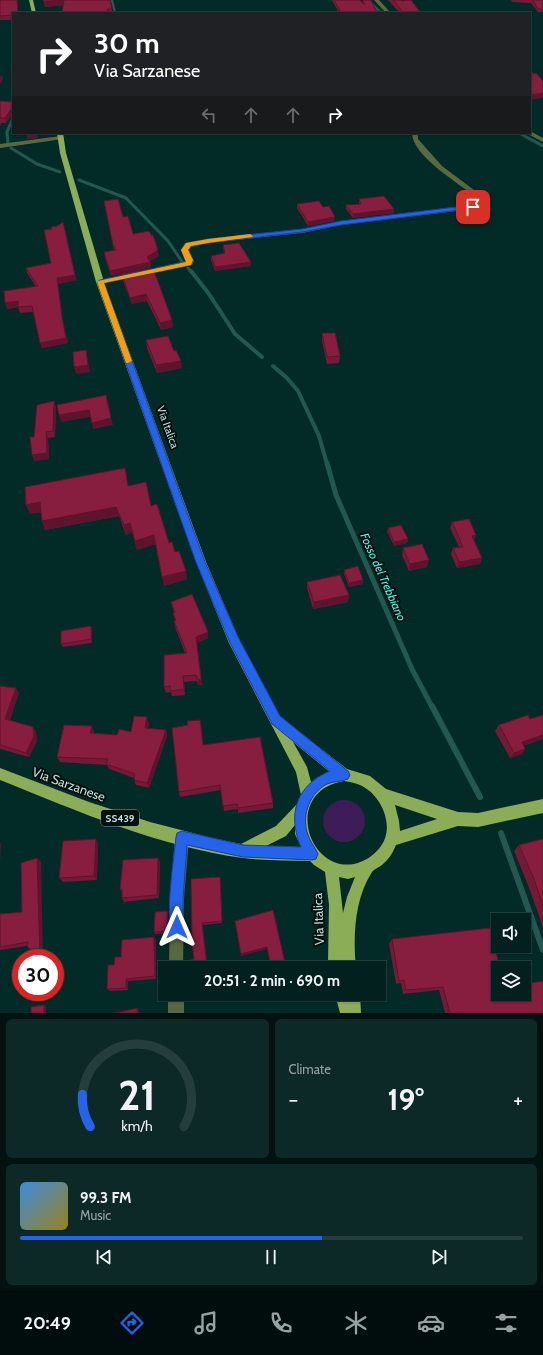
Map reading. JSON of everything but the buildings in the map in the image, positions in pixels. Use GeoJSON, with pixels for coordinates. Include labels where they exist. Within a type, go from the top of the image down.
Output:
{"type":"FeatureCollection","features":[{"type":"Feature","properties":{"kind":"main road"},"geometry":{"type":"LineString","coordinates":[[31,0],[34,12]]}},
{"type":"Feature","properties":{"kind":"main road","name":"Via Italica"},"geometry":{"type":"LineString","coordinates":[[61,135],[63,153],[100,282],[200,562],[233,639],[302,771],[307,794]]}},
{"type":"Feature","properties":{"kind":"main road","name":"Via Italica"},"geometry":{"type":"LineString","coordinates":[[276,720],[344,775]]}},
{"type":"Feature","properties":{"kind":"main road","name":"Via Sarzanese"},"geometry":{"type":"LineString","coordinates":[[0,774],[106,814],[182,837],[243,851]]}},
{"type":"Feature","properties":{"kind":"main road"},"geometry":{"type":"LineString","coordinates":[[344,775],[358,777],[372,784],[383,795],[392,816],[393,828],[391,840],[382,857],[367,868],[349,872],[331,868],[312,854],[305,844],[299,820],[301,808],[307,794],[314,786],[333,776],[344,775]]}},
{"type":"Feature","properties":{"kind":"main road"},"geometry":{"type":"LineString","coordinates":[[383,795],[458,819],[478,820],[543,806]]}},
{"type":"Feature","properties":{"kind":"main road"},"geometry":{"type":"LineString","coordinates":[[243,851],[281,831],[301,808]]}},
{"type":"Feature","properties":{"kind":"main road"},"geometry":{"type":"LineString","coordinates":[[391,840],[458,819]]}},
{"type":"Feature","properties":{"kind":"main road","name":"SS439"},"geometry":{"type":"LineString","coordinates":[[243,851],[312,854]]}},
{"type":"Feature","properties":{"kind":"main road","name":"Via Italica"},"geometry":{"type":"LineString","coordinates":[[331,868],[336,905],[335,961]]}},
{"type":"Feature","properties":{"kind":"main road"},"geometry":{"type":"LineString","coordinates":[[348,961],[347,940],[349,920],[354,896],[367,868]]}},
{"type":"Feature","properties":{"kind":"main road"},"geometry":{"type":"LineString","coordinates":[[345,1001],[348,1013]]}},
{"type":"Feature","properties":{"kind":"main road"},"geometry":{"type":"LineString","coordinates":[[352,1001],[353,1013]]}},
{"type":"Feature","properties":{"kind":"street"},"geometry":{"type":"LineString","coordinates":[[376,0],[388,12]]}},
{"type":"Feature","properties":{"kind":"street"},"geometry":{"type":"LineString","coordinates":[[100,282],[189,263],[190,260],[185,250],[188,245],[201,242],[473,207],[480,203],[480,197],[444,170],[422,148],[415,139],[415,134]]}},
{"type":"Feature","properties":{"kind":"street"},"geometry":{"type":"LineString","coordinates":[[531,134],[543,140]]}},
{"type":"Feature","properties":{"kind":"street"},"geometry":{"type":"LineString","coordinates":[[0,146],[61,135]]}},
{"type":"Feature","properties":{"kind":"street"},"geometry":{"type":"LineString","coordinates":[[176,961],[177,899],[182,837]]}},
{"type":"Feature","properties":{"kind":"street"},"geometry":{"type":"LineString","coordinates":[[176,1001],[176,1013]]}},
{"type":"Feature","properties":{"kind":"shaded area"},"geometry":{"type":"Polygon","coordinates":[[[340,800],[348,800],[356,803],[362,809],[365,821],[362,833],[356,839],[348,842],[340,842],[332,839],[326,833],[323,825],[323,817],[326,809],[332,803],[340,800]]]}},
{"type":"Feature","properties":{"kind":"waterway","name":"Fosso del Trebbiano"},"geometry":{"type":"LineString","coordinates":[[112,0],[115,12]]}},
{"type":"Feature","properties":{"kind":"waterway"},"geometry":{"type":"LineString","coordinates":[[368,0],[380,12]]}},
{"type":"Feature","properties":{"kind":"waterway","name":"Fosso del Trebbiano"},"geometry":{"type":"LineString","coordinates":[[8,143],[7,132],[12,120]]}},
{"type":"Feature","properties":{"kind":"waterway"},"geometry":{"type":"LineString","coordinates":[[521,134],[543,146]]}},
{"type":"Feature","properties":{"kind":"waterway","name":"Fosso del Trebbiano"},"geometry":{"type":"LineString","coordinates":[[11,148],[37,164],[60,172]]}},
{"type":"Feature","properties":{"kind":"waterway","name":"Fosso del Trebbiano"},"geometry":{"type":"LineString","coordinates":[[79,180],[126,198],[168,241],[183,263]]}},
{"type":"Feature","properties":{"kind":"waterway","name":"Fosso del Trebbiano"},"geometry":{"type":"LineString","coordinates":[[188,268],[191,272]]}},
{"type":"Feature","properties":{"kind":"waterway","name":"Fosso del Trebbiano"},"geometry":{"type":"LineString","coordinates":[[191,271],[209,294],[235,334],[262,357]]}},
{"type":"Feature","properties":{"kind":"waterway","name":"Fosso del Trebbiano"},"geometry":{"type":"LineString","coordinates":[[273,366],[287,378],[298,391],[319,436],[327,464]]}},
{"type":"Feature","properties":{"kind":"waterway","name":"Fosso del Trebbiano"},"geometry":{"type":"LineString","coordinates":[[327,463],[336,495],[412,669],[432,707]]}},
{"type":"Feature","properties":{"kind":"waterway","name":"Fosso del Trebbiano"},"geometry":{"type":"LineString","coordinates":[[432,706],[480,797]]}},
{"type":"Feature","properties":{"kind":"waterway","name":"Fosso del Trebbiano"},"geometry":{"type":"LineString","coordinates":[[501,833],[543,950]]}},
{"type":"Feature","properties":{"kind":"slow traffic"},"geometry":{"type":"LineString","coordinates":[[128,361],[100,282],[189,263],[190,260],[185,250],[188,245],[250,236]]}},
{"type":"Feature","properties":{"kind":"route"},"geometry":{"type":"LineString","coordinates":[[177,927],[177,899],[182,837],[243,851],[312,854],[305,844],[301,832],[299,820],[301,808],[307,794],[314,786],[333,776],[344,775],[276,720],[233,639],[200,562],[100,282],[189,263],[190,260],[185,250],[188,245],[208,241],[302,230],[341,223],[473,207]]}}]}
